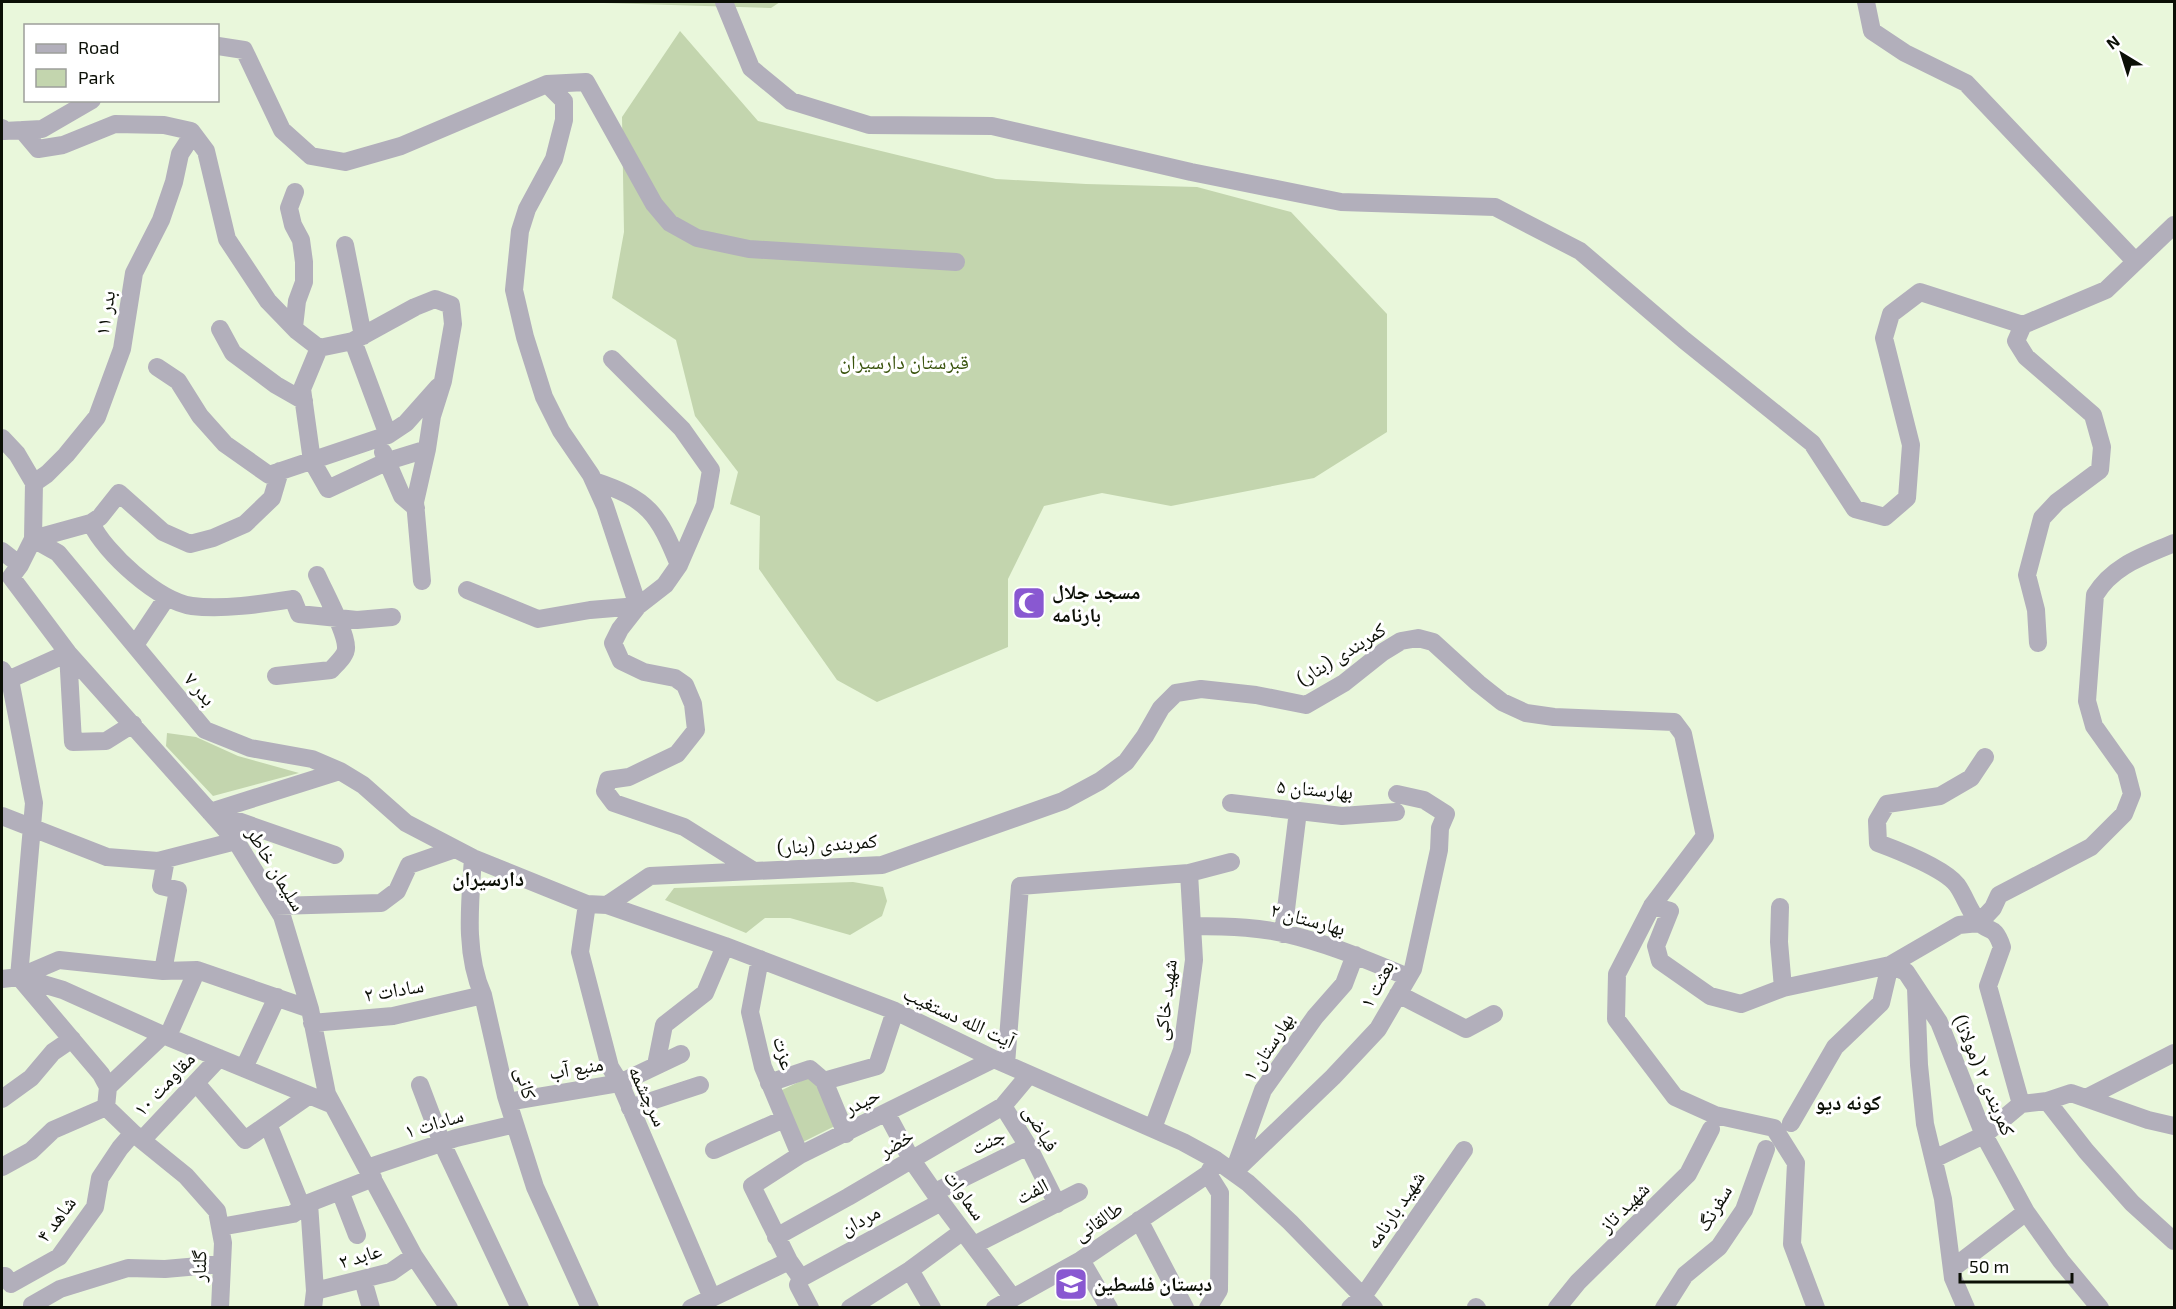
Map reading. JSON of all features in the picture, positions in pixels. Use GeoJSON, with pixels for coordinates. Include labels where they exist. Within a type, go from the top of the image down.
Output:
{"type":"FeatureCollection","features":[{"type":"Feature","properties":{"kind":"street"},"geometry":{"type":"LineString","coordinates":[[724,2],[751,68],[791,101],[869,125],[992,126],[1191,172],[1341,202],[1496,207],[1580,251],[1692,347],[1812,443],[1855,509],[1885,517],[1907,498],[1911,446],[1884,338],[1891,314],[1920,292],[2023,325],[2106,290],[2175,225]]}},
{"type":"Feature","properties":{"kind":"street"},"geometry":{"type":"LineString","coordinates":[[1866,2],[1872,31],[1905,53],[1966,83],[2135,261]]}},
{"type":"Feature","properties":{"kind":"street"},"geometry":{"type":"LineString","coordinates":[[219,46],[244,50],[282,130],[311,156],[345,162],[401,146],[547,84],[586,82],[654,204],[670,223],[697,238],[749,249],[956,262]]}},
{"type":"Feature","properties":{"kind":"street"},"geometry":{"type":"LineString","coordinates":[[547,84],[564,101],[564,120],[554,159],[527,209],[520,231],[514,290],[525,337],[544,398],[561,431],[594,481],[612,525],[638,606]]}},
{"type":"Feature","properties":{"kind":"street"},"geometry":{"type":"LineString","coordinates":[[2,128],[4,131],[42,129],[89,102]]}},
{"type":"Feature","properties":{"kind":"street"},"geometry":{"type":"LineString","coordinates":[[22,130],[38,149],[63,145],[115,124],[164,125],[191,131],[206,151],[227,239],[268,301],[319,348]]}},
{"type":"Feature","properties":{"kind":"street","name":"بدر ۱۱"},"geometry":{"type":"LineString","coordinates":[[34,483],[66,455],[97,417],[122,348],[134,273],[161,220],[174,182],[180,154],[193,134]]}},
{"type":"Feature","properties":{"kind":"street"},"geometry":{"type":"LineString","coordinates":[[294,327],[297,301],[304,282],[302,240],[293,225],[289,208],[295,192]]}},
{"type":"Feature","properties":{"kind":"street"},"geometry":{"type":"LineString","coordinates":[[345,245],[358,338],[388,461],[402,496],[416,508]]}},
{"type":"Feature","properties":{"kind":"street"},"geometry":{"type":"LineString","coordinates":[[319,348],[358,338],[415,307],[435,299],[451,305],[453,324],[443,381],[432,416],[416,508],[422,581]]}},
{"type":"Feature","properties":{"kind":"street"},"geometry":{"type":"LineString","coordinates":[[2023,325],[2016,341],[2026,357],[2093,415],[2102,447],[2100,470],[2057,502],[2042,518],[2027,575],[2036,610],[2037,643]]}},
{"type":"Feature","properties":{"kind":"street"},"geometry":{"type":"LineString","coordinates":[[220,329],[233,353],[276,385],[304,400]]}},
{"type":"Feature","properties":{"kind":"street"},"geometry":{"type":"LineString","coordinates":[[319,348],[302,389],[312,461],[328,489],[388,461],[427,448]]}},
{"type":"Feature","properties":{"kind":"street"},"geometry":{"type":"LineString","coordinates":[[612,359],[682,429],[711,470],[705,505],[679,565],[665,585],[638,606],[620,629],[613,643],[621,661],[644,672],[675,678],[685,685],[693,704],[696,730],[677,754],[629,777],[608,780],[605,791],[614,802],[684,827],[754,871]]}},
{"type":"Feature","properties":{"kind":"street"},"geometry":{"type":"LineString","coordinates":[[158,367],[178,381],[200,416],[225,444],[269,475],[383,437],[406,423],[443,381]]}},
{"type":"Feature","properties":{"kind":"street"},"geometry":{"type":"LineString","coordinates":[[2,438],[17,454],[34,483],[33,539],[11,574]]}},
{"type":"Feature","properties":{"kind":"street"},"geometry":{"type":"LineString","coordinates":[[33,539],[91,523],[100,517],[119,493],[163,532],[190,544],[213,538],[245,524],[272,498],[280,471]]}},
{"type":"Feature","properties":{"kind":"street"},"geometry":{"type":"LineString","coordinates":[[594,481],[622,490],[647,506],[668,537],[679,565]]}},
{"type":"Feature","properties":{"kind":"street"},"geometry":{"type":"LineString","coordinates":[[91,523],[110,553],[167,597],[191,606],[250,606],[293,599],[299,614],[357,620],[392,617]]}},
{"type":"Feature","properties":{"kind":"street","name":"بدر ۷"},"geometry":{"type":"LineString","coordinates":[[33,539],[58,552],[206,730],[250,748],[312,759],[340,771],[363,785],[406,823],[473,858]]}},
{"type":"Feature","properties":{"kind":"street"},"geometry":{"type":"LineString","coordinates":[[1978,923],[1993,908],[1999,894],[2091,847],[2124,814],[2132,794],[2126,771],[2094,726],[2086,701],[2095,595],[2103,581],[2114,571],[2175,543]]}},
{"type":"Feature","properties":{"kind":"street","name":"سلیمان خاطر"},"geometry":{"type":"LineString","coordinates":[[2,551],[11,574],[68,653],[236,841],[282,916],[311,1016],[327,1094],[414,1256],[450,1308]]}},
{"type":"Feature","properties":{"kind":"street"},"geometry":{"type":"LineString","coordinates":[[276,675],[331,670],[344,654],[346,647],[337,618],[317,575]]}},
{"type":"Feature","properties":{"kind":"street"},"geometry":{"type":"LineString","coordinates":[[467,590],[538,619],[590,610],[638,606]]}},
{"type":"Feature","properties":{"kind":"street"},"geometry":{"type":"LineString","coordinates":[[135,645],[167,597]]}},
{"type":"Feature","properties":{"kind":"street","name":"کمربندی (بنار)"},"geometry":{"type":"LineString","coordinates":[[607,905],[650,876],[882,865],[1063,801],[1100,781],[1126,762],[1145,736],[1161,708],[1176,693],[1201,688],[1256,695],[1306,705],[1344,683],[1383,652],[1401,641],[1418,638],[1432,642],[1502,702],[1526,713],[1554,717],[1674,722],[1683,734],[1704,836],[1652,906],[1617,974],[1616,1019],[1675,1097],[1715,1114],[1774,1128],[1796,1163],[1792,1244],[1816,1308]]}},
{"type":"Feature","properties":{"kind":"street"},"geometry":{"type":"LineString","coordinates":[[10,977],[34,803],[5,675],[68,653],[73,742],[106,741],[133,724]]}},
{"type":"Feature","properties":{"kind":"street"},"geometry":{"type":"LineString","coordinates":[[1978,923],[1956,883],[1933,867],[1878,843],[1877,821],[1887,804],[1940,796],[1971,778],[1986,758]]}},
{"type":"Feature","properties":{"kind":"street"},"geometry":{"type":"LineString","coordinates":[[210,812],[340,771]]}},
{"type":"Feature","properties":{"kind":"street","name":"بعثت ۱"},"geometry":{"type":"LineString","coordinates":[[1234,1172],[1333,1077],[1378,1029],[1413,969],[1439,850],[1440,828],[1446,814],[1424,800],[1396,803]]}},
{"type":"Feature","properties":{"kind":"street","name":"بهارستان ۵"},"geometry":{"type":"LineString","coordinates":[[1231,803],[1342,816],[1396,803]]}},
{"type":"Feature","properties":{"kind":"street"},"geometry":{"type":"LineString","coordinates":[[1283,934],[1298,811]]}},
{"type":"Feature","properties":{"kind":"street"},"geometry":{"type":"LineString","coordinates":[[210,812],[335,855]]}},
{"type":"Feature","properties":{"kind":"street"},"geometry":{"type":"LineString","coordinates":[[2,816],[106,857],[158,861],[236,841]]}},
{"type":"Feature","properties":{"kind":"street"},"geometry":{"type":"LineString","coordinates":[[276,906],[381,903],[397,891],[409,865],[455,849]]}},
{"type":"Feature","properties":{"kind":"street","name":"آیت الله دستغیب"},"geometry":{"type":"LineString","coordinates":[[473,858],[586,904],[607,905],[725,946],[895,1011],[1000,1062],[1153,1128],[1212,1167],[1234,1172],[1248,1182],[1369,1301]]}},
{"type":"Feature","properties":{"kind":"street","name":"کانی"},"geometry":{"type":"LineString","coordinates":[[473,858],[469,921],[476,981],[483,995],[508,1102],[535,1187],[590,1308]]}},
{"type":"Feature","properties":{"kind":"street"},"geometry":{"type":"LineString","coordinates":[[163,972],[178,890],[161,886],[166,859]]}},
{"type":"Feature","properties":{"kind":"street"},"geometry":{"type":"LineString","coordinates":[[1000,1062],[1020,886],[1189,873],[1231,862]]}},
{"type":"Feature","properties":{"kind":"street","name":"شهید خاکی"},"geometry":{"type":"LineString","coordinates":[[1153,1128],[1182,1050],[1194,960],[1189,873]]}},
{"type":"Feature","properties":{"kind":"street","name":"سرچشمه"},"geometry":{"type":"LineString","coordinates":[[586,904],[580,951],[610,1067],[620,1083],[712,1298]]}},
{"type":"Feature","properties":{"kind":"street"},"geometry":{"type":"LineString","coordinates":[[1652,906],[1670,911],[1656,946],[1660,961],[1710,996],[1741,1004],[1783,988],[1890,965],[1959,925],[1978,923],[1994,931],[2002,947],[1988,986],[2021,1104]]}},
{"type":"Feature","properties":{"kind":"street"},"geometry":{"type":"LineString","coordinates":[[1780,907],[1779,942],[1783,988]]}},
{"type":"Feature","properties":{"kind":"street","name":"بهارستان ۲"},"geometry":{"type":"LineString","coordinates":[[1192,926],[1228,926],[1296,936],[1408,977]]}},
{"type":"Feature","properties":{"kind":"street"},"geometry":{"type":"LineString","coordinates":[[656,1065],[664,1025],[705,993],[725,946]]}},
{"type":"Feature","properties":{"kind":"street","name":"بهارستان ۱"},"geometry":{"type":"LineString","coordinates":[[1234,1172],[1263,1090],[1314,1017],[1344,984],[1355,956]]}},
{"type":"Feature","properties":{"kind":"street","name":"عزت"},"geometry":{"type":"LineString","coordinates":[[760,959],[750,1012],[763,1067],[800,1155]]}},
{"type":"Feature","properties":{"kind":"street"},"geometry":{"type":"LineString","coordinates":[[10,977],[59,960],[163,972],[197,970],[277,998],[311,1016]]}},
{"type":"Feature","properties":{"kind":"street"},"geometry":{"type":"LineString","coordinates":[[1791,1123],[1835,1047],[1881,1003],[1890,965]]}},
{"type":"Feature","properties":{"kind":"street","name":"کمربندی ۲ (مولانا)"},"geometry":{"type":"LineString","coordinates":[[1890,965],[1906,972],[1939,1022],[1983,1135],[2026,1212],[2061,1261],[2100,1308]]}},
{"type":"Feature","properties":{"kind":"street"},"geometry":{"type":"LineString","coordinates":[[108,1087],[166,1035],[197,970]]}},
{"type":"Feature","properties":{"kind":"street"},"geometry":{"type":"LineString","coordinates":[[10,977],[63,990],[333,1105]]}},
{"type":"Feature","properties":{"kind":"street"},"geometry":{"type":"LineString","coordinates":[[10,977],[72,1039],[101,1074],[108,1087],[106,1107]]}},
{"type":"Feature","properties":{"kind":"street"},"geometry":{"type":"LineString","coordinates":[[1916,988],[1918,1065],[1925,1124],[1943,1199],[1953,1278],[1966,1308]]}},
{"type":"Feature","properties":{"kind":"street"},"geometry":{"type":"LineString","coordinates":[[1398,994],[1466,1029],[1494,1014]]}},
{"type":"Feature","properties":{"kind":"street","name":"سادات ۲"},"geometry":{"type":"LineString","coordinates":[[311,1016],[393,1016],[483,995]]}},
{"type":"Feature","properties":{"kind":"street"},"geometry":{"type":"LineString","coordinates":[[244,1068],[277,998]]}},
{"type":"Feature","properties":{"kind":"street"},"geometry":{"type":"LineString","coordinates":[[824,1081],[877,1066],[895,1011]]}},
{"type":"Feature","properties":{"kind":"street"},"geometry":{"type":"LineString","coordinates":[[2,1099],[31,1078],[52,1052],[72,1039]]}},
{"type":"Feature","properties":{"kind":"street"},"geometry":{"type":"LineString","coordinates":[[2086,1098],[2175,1053]]}},
{"type":"Feature","properties":{"kind":"street","name":"منبع آب"},"geometry":{"type":"LineString","coordinates":[[508,1102],[620,1083],[681,1054]]}},
{"type":"Feature","properties":{"kind":"street","name":"مقاومت ۱۰"},"geometry":{"type":"LineString","coordinates":[[138,1136],[196,1083],[219,1058]]}},
{"type":"Feature","properties":{"kind":"street","name":"حیدر"},"geometry":{"type":"LineString","coordinates":[[776,1237],[752,1186],[800,1155],[1000,1062]]}},
{"type":"Feature","properties":{"kind":"street"},"geometry":{"type":"LineString","coordinates":[[769,1083],[810,1069],[824,1081],[846,1134]]}},
{"type":"Feature","properties":{"kind":"street","name":"خضر"},"geometry":{"type":"LineString","coordinates":[[776,1237],[1003,1106],[1029,1075]]}},
{"type":"Feature","properties":{"kind":"street"},"geometry":{"type":"LineString","coordinates":[[196,1083],[245,1140],[308,1096]]}},
{"type":"Feature","properties":{"kind":"street"},"geometry":{"type":"LineString","coordinates":[[420,1085],[442,1143],[520,1308]]}},
{"type":"Feature","properties":{"kind":"street"},"geometry":{"type":"LineString","coordinates":[[630,1108],[700,1085]]}},
{"type":"Feature","properties":{"kind":"street"},"geometry":{"type":"LineString","coordinates":[[1934,1160],[1983,1135],[2021,1104],[2047,1101],[2071,1093],[2148,1120],[2175,1126]]}},
{"type":"Feature","properties":{"kind":"street"},"geometry":{"type":"LineString","coordinates":[[2047,1101],[2086,1151],[2132,1203],[2175,1241]]}},
{"type":"Feature","properties":{"kind":"street","name":"فیاضی"},"geometry":{"type":"LineString","coordinates":[[1003,1106],[1028,1146],[1057,1204]]}},
{"type":"Feature","properties":{"kind":"street"},"geometry":{"type":"LineString","coordinates":[[106,1107],[186,1176],[217,1211],[220,1227]]}},
{"type":"Feature","properties":{"kind":"street"},"geometry":{"type":"LineString","coordinates":[[2,1167],[31,1151],[53,1130],[106,1107]]}},
{"type":"Feature","properties":{"kind":"street","name":"سماوات"},"geometry":{"type":"LineString","coordinates":[[887,1114],[911,1159],[1012,1298]]}},
{"type":"Feature","properties":{"kind":"street"},"geometry":{"type":"LineString","coordinates":[[714,1150],[784,1119]]}},
{"type":"Feature","properties":{"kind":"street"},"geometry":{"type":"LineString","coordinates":[[268,1124],[306,1206],[314,1300]]}},
{"type":"Feature","properties":{"kind":"street","name":"سادات ۱"},"geometry":{"type":"LineString","coordinates":[[220,1227],[293,1214],[370,1173],[442,1143],[515,1124]]}},
{"type":"Feature","properties":{"kind":"street","name":"شهید تاز"},"geometry":{"type":"LineString","coordinates":[[1557,1308],[1578,1282],[1688,1174],[1711,1129]]}},
{"type":"Feature","properties":{"kind":"street","name":"شاهد ۴"},"geometry":{"type":"LineString","coordinates":[[5,1283],[59,1257],[94,1207],[100,1178],[138,1136]]}},
{"type":"Feature","properties":{"kind":"street","name":"جنت"},"geometry":{"type":"LineString","coordinates":[[938,1197],[1028,1146]]}},
{"type":"Feature","properties":{"kind":"street","name":"سفرنگ"},"geometry":{"type":"LineString","coordinates":[[1664,1308],[1685,1275],[1719,1247],[1744,1210],[1766,1149]]}},
{"type":"Feature","properties":{"kind":"street","name":"شهید بارنامه"},"geometry":{"type":"LineString","coordinates":[[1350,1308],[1369,1301],[1464,1150]]}},
{"type":"Feature","properties":{"kind":"street"},"geometry":{"type":"LineString","coordinates":[[1208,1308],[1220,1290],[1220,1193],[1212,1167]]}},
{"type":"Feature","properties":{"kind":"street","name":"طالقانی"},"geometry":{"type":"LineString","coordinates":[[995,1308],[1082,1260],[1212,1167]]}},
{"type":"Feature","properties":{"kind":"street"},"geometry":{"type":"LineString","coordinates":[[340,1191],[357,1235]]}},
{"type":"Feature","properties":{"kind":"street","name":"الفت"},"geometry":{"type":"LineString","coordinates":[[850,1308],[910,1270],[968,1238],[1057,1204],[1079,1192]]}},
{"type":"Feature","properties":{"kind":"street","name":"مردان"},"geometry":{"type":"LineString","coordinates":[[801,1278],[938,1197]]}},
{"type":"Feature","properties":{"kind":"street"},"geometry":{"type":"LineString","coordinates":[[1953,1268],[2026,1212]]}},
{"type":"Feature","properties":{"kind":"street"},"geometry":{"type":"LineString","coordinates":[[1139,1220],[1185,1308]]}},
{"type":"Feature","properties":{"kind":"street","name":"گلنار"},"geometry":{"type":"LineString","coordinates":[[220,1227],[223,1243],[220,1308]]}},
{"type":"Feature","properties":{"kind":"street"},"geometry":{"type":"LineString","coordinates":[[776,1237],[801,1278],[798,1285],[810,1308]]}},
{"type":"Feature","properties":{"kind":"street","name":"عابد ۲"},"geometry":{"type":"LineString","coordinates":[[314,1300],[363,1280],[391,1272],[414,1256]]}},
{"type":"Feature","properties":{"kind":"street"},"geometry":{"type":"LineString","coordinates":[[1082,1260],[1109,1308]]}},
{"type":"Feature","properties":{"kind":"street"},"geometry":{"type":"LineString","coordinates":[[691,1308],[789,1261]]}},
{"type":"Feature","properties":{"kind":"street"},"geometry":{"type":"LineString","coordinates":[[5,1283],[33,1307],[60,1289],[128,1268],[165,1269],[222,1264]]}},
{"type":"Feature","properties":{"kind":"street"},"geometry":{"type":"LineString","coordinates":[[910,1270],[932,1308]]}},
{"type":"Feature","properties":{"kind":"street"},"geometry":{"type":"LineString","coordinates":[[363,1280],[371,1308]]}},
{"type":"Feature","properties":{"kind":"green space"},"geometry":{"type":"Polygon","coordinates":[[[570,2],[780,2],[771,8],[570,2]]]}},
{"type":"Feature","properties":{"kind":"green space","name":"قبرستان دارسیران"},"geometry":{"type":"Polygon","coordinates":[[[680,31],[758,121],[996,179],[1197,187],[1291,212],[1387,314],[1387,432],[1314,478],[1171,506],[1102,493],[1044,506],[1008,579],[1008,647],[877,702],[837,680],[759,569],[760,516],[730,504],[738,472],[695,416],[676,340],[612,298],[624,232],[622,117],[680,31]]]}},
{"type":"Feature","properties":{"kind":"green space"},"geometry":{"type":"Polygon","coordinates":[[[167,733],[196,737],[238,756],[299,773],[213,796],[166,746],[167,733]]]}},
{"type":"Feature","properties":{"kind":"green space"},"geometry":{"type":"Polygon","coordinates":[[[853,882],[883,887],[887,901],[882,916],[850,935],[790,918],[765,918],[746,933],[665,900],[674,888],[853,882]]]}},
{"type":"Feature","properties":{"kind":"green space"},"geometry":{"type":"Polygon","coordinates":[[[809,1077],[820,1081],[835,1126],[801,1143],[780,1091],[809,1077]]]}},
{"type":"Feature","properties":{"kind":"place","name":"مسجد جلال بارنامه"},"geometry":{"type":"Point","coordinates":[1029,603]}},
{"type":"Feature","properties":{"kind":"place","name":"دبستان فلسطین"},"geometry":{"type":"Point","coordinates":[1071,1284]}},
{"type":"Feature","properties":{"kind":"district","name":"دارسیران"},"geometry":{"type":"Point","coordinates":[488,879]}},
{"type":"Feature","properties":{"kind":"district","name":"کونه دیو"},"geometry":{"type":"Point","coordinates":[1848,1103]}}]}
